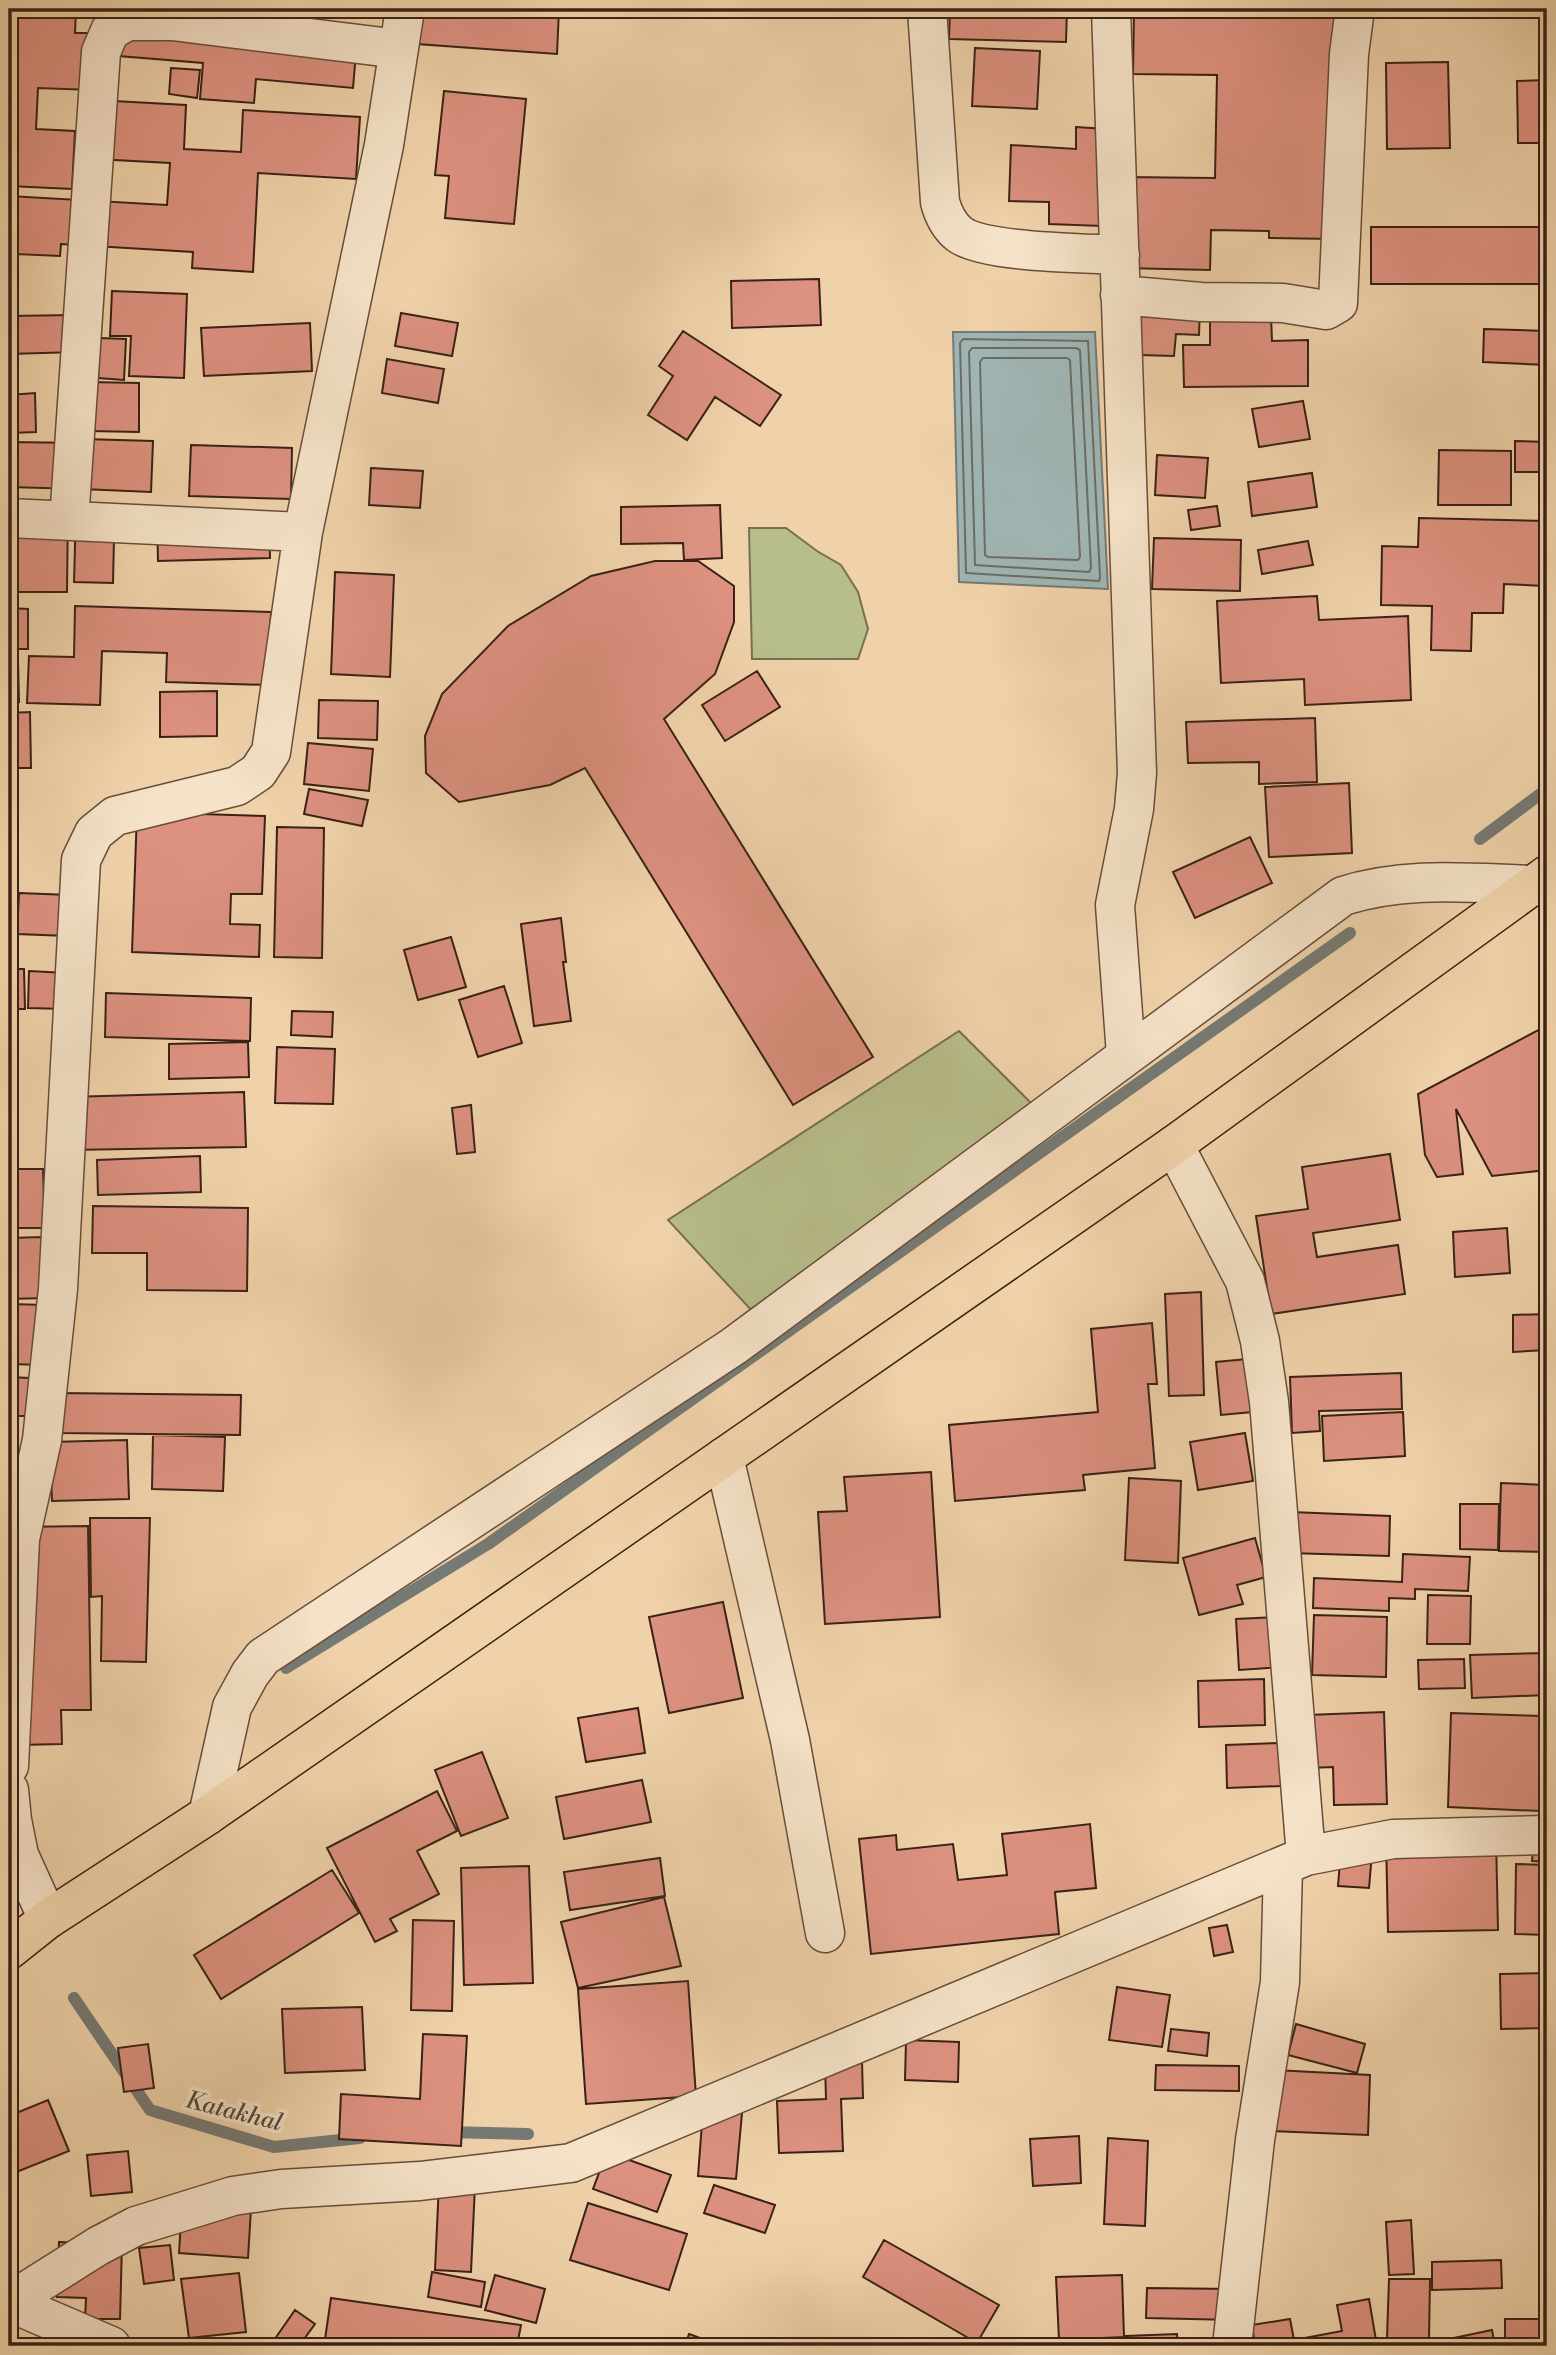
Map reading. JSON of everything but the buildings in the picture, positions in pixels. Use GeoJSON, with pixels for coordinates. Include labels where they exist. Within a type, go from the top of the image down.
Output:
{"type":"FeatureCollection","features":[{"type":"Feature","properties":{"kind":"main road"},"geometry":{"type":"LineString","coordinates":[[9,1950],[48,1919],[208,1815],[1174,1145],[1540,880]]}},
{"type":"Feature","properties":{"kind":"street"},"geometry":{"type":"LineString","coordinates":[[9,1766],[20,1539],[42,1440],[58,1289],[81,860],[94,833],[116,816],[237,786],[258,772],[271,752],[303,532],[384,145],[405,9]]}},
{"type":"Feature","properties":{"kind":"street"},"geometry":{"type":"LineString","coordinates":[[927,9],[940,202],[942,213],[957,233],[971,241],[1028,250],[1120,254]]}},
{"type":"Feature","properties":{"kind":"street"},"geometry":{"type":"LineString","coordinates":[[1111,9],[1137,774],[1134,808],[1115,905],[1126,1055]]}},
{"type":"Feature","properties":{"kind":"street"},"geometry":{"type":"LineString","coordinates":[[1120,295],[1201,302],[1283,303],[1325,310],[1338,303],[1349,54],[1355,9]]}},
{"type":"Feature","properties":{"kind":"street"},"geometry":{"type":"LineString","coordinates":[[69,520],[101,52],[111,20],[172,21],[399,49]]}},
{"type":"Feature","properties":{"kind":"street"},"geometry":{"type":"LineString","coordinates":[[9,518],[303,532]]}},
{"type":"Feature","properties":{"kind":"street"},"geometry":{"type":"LineString","coordinates":[[208,1815],[232,1707],[263,1657],[734,1346],[1343,897],[1370,888],[1420,881],[1540,880]]}},
{"type":"Feature","properties":{"kind":"street"},"geometry":{"type":"LineString","coordinates":[[1174,1145],[1245,1281],[1260,1341],[1270,1416],[1294,1862],[1280,1982],[1255,2140],[1232,2346]]}},
{"type":"Feature","properties":{"kind":"street"},"geometry":{"type":"LineString","coordinates":[[724,1457],[790,1740],[825,1933]]}},
{"type":"Feature","properties":{"kind":"street"},"geometry":{"type":"LineString","coordinates":[[9,1790],[19,1855],[48,1919]]}},
{"type":"Feature","properties":{"kind":"street"},"geometry":{"type":"LineString","coordinates":[[9,2302],[98,2246],[136,2226],[233,2196],[281,2189],[420,2181],[571,2163],[1294,1862],[1392,1839],[1547,1835]]}},
{"type":"Feature","properties":{"kind":"street"},"geometry":{"type":"LineString","coordinates":[[9,2302],[111,2346]]}},
{"type":"Feature","properties":{"kind":"green space"},"geometry":{"type":"Polygon","coordinates":[[[749,528],[786,528],[841,565],[858,592],[868,629],[858,659],[752,659],[749,528]]]}},
{"type":"Feature","properties":{"kind":"green space"},"geometry":{"type":"Polygon","coordinates":[[[959,1031],[1038,1110],[753,1312],[668,1220],[959,1031]]]}},
{"type":"Feature","properties":{"kind":"water"},"geometry":{"type":"Polygon","coordinates":[[[953,332],[1095,332],[1108,589],[959,582],[953,332]]]}},
{"type":"Feature","properties":{"kind":"waterway"},"geometry":{"type":"LineString","coordinates":[[1480,839],[1547,789]]}},
{"type":"Feature","properties":{"kind":"waterway"},"geometry":{"type":"LineString","coordinates":[[286,1668],[488,1544],[1350,933]]}},
{"type":"Feature","properties":{"kind":"waterway","name":"Katakhal"},"geometry":{"type":"LineString","coordinates":[[74,1998],[150,2110],[274,2147],[360,2138]]}},
{"type":"Feature","properties":{"kind":"waterway","name":"Katakhal"},"geometry":{"type":"LineString","coordinates":[[445,2132],[528,2134]]}}]}
